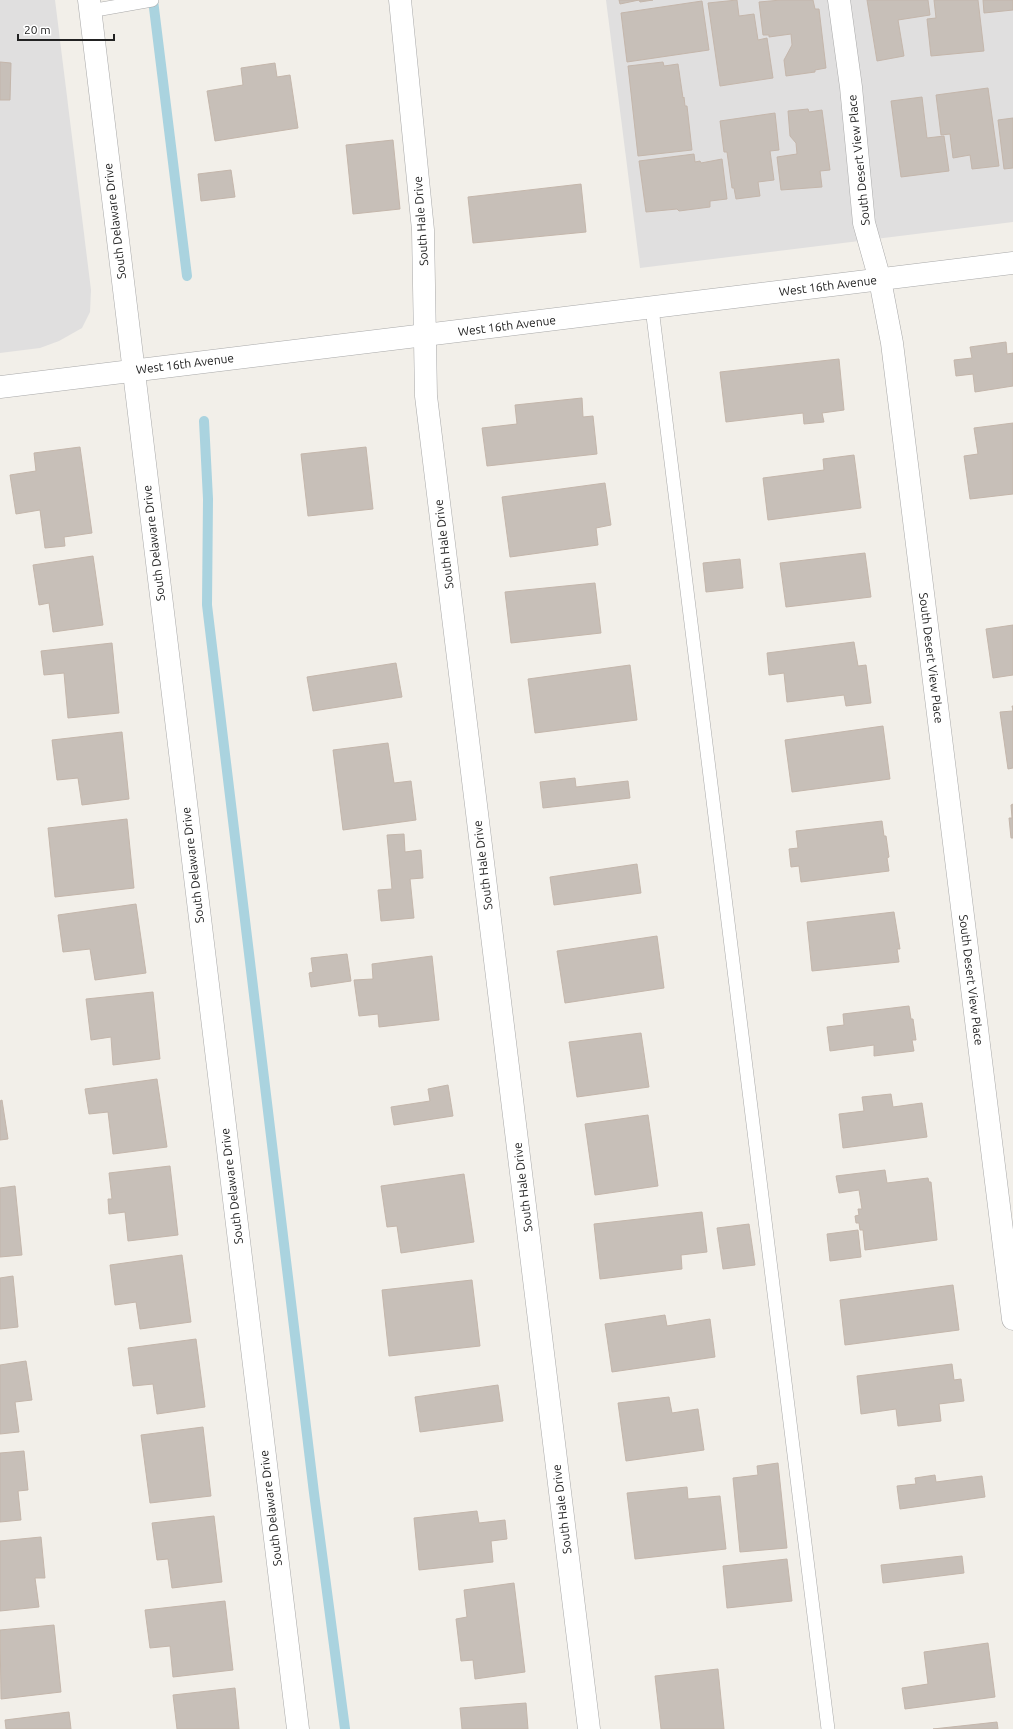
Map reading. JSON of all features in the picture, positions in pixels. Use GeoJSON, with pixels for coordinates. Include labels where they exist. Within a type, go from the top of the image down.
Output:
{"type":"FeatureCollection","features":[{"type":"Feature","properties":{"kind":"street","name":"South Hale Drive"},"geometry":{"type":"LineString","coordinates":[[400,0],[424,230],[427,404],[589,1729]]}},
{"type":"Feature","properties":{"kind":"street","name":"South Desert View Place"},"geometry":{"type":"LineString","coordinates":[[839,0],[851,87],[864,223],[880,280],[892,343],[1013,1319]]}},
{"type":"Feature","properties":{"kind":"street","name":"South Delaware Drive"},"geometry":{"type":"LineString","coordinates":[[90,6],[298,1729]]}},
{"type":"Feature","properties":{"kind":"street","name":"West 16th Avenue"},"geometry":{"type":"LineString","coordinates":[[0,387],[1013,263]]}},
{"type":"Feature","properties":{"kind":"lane"},"geometry":{"type":"LineString","coordinates":[[90,6],[152,0]]}},
{"type":"Feature","properties":{"kind":"lane"},"geometry":{"type":"LineString","coordinates":[[652,308],[828,1729]]}},
{"type":"Feature","properties":{"kind":"shaded area"},"geometry":{"type":"Polygon","coordinates":[[[0,0],[55,0],[91,290],[90,312],[82,328],[59,341],[40,348],[0,353],[0,0]]]}},
{"type":"Feature","properties":{"kind":"shaded area"},"geometry":{"type":"Polygon","coordinates":[[[606,0],[1013,0],[1013,222],[640,268],[606,0]]]}},
{"type":"Feature","properties":{"kind":"building"},"geometry":{"type":"Polygon","coordinates":[[[619,0],[639,0],[620,4],[619,0]]]}},
{"type":"Feature","properties":{"kind":"building"},"geometry":{"type":"Polygon","coordinates":[[[639,0],[653,0],[640,2],[639,0]]]}},
{"type":"Feature","properties":{"kind":"building"},"geometry":{"type":"Polygon","coordinates":[[[737,0],[739,16],[754,14],[758,40],[767,38],[773,78],[720,86],[708,3],[737,0]]]}},
{"type":"Feature","properties":{"kind":"building"},"geometry":{"type":"Polygon","coordinates":[[[813,0],[815,9],[819,9],[826,68],[815,70],[815,72],[786,76],[784,60],[792,45],[791,34],[769,37],[769,35],[763,35],[759,2],[813,0]]]}},
{"type":"Feature","properties":{"kind":"building"},"geometry":{"type":"Polygon","coordinates":[[[867,0],[928,0],[930,15],[898,20],[904,56],[877,61],[867,0]]]}},
{"type":"Feature","properties":{"kind":"building"},"geometry":{"type":"Polygon","coordinates":[[[934,0],[978,0],[984,51],[931,56],[927,19],[936,18],[934,0]]]}},
{"type":"Feature","properties":{"kind":"building"},"geometry":{"type":"Polygon","coordinates":[[[983,0],[1013,0],[1013,10],[984,13],[983,0]]]}},
{"type":"Feature","properties":{"kind":"building"},"geometry":{"type":"Polygon","coordinates":[[[702,1],[709,50],[627,62],[621,13],[702,1]]]}},
{"type":"Feature","properties":{"kind":"building"},"geometry":{"type":"Polygon","coordinates":[[[0,62],[11,63],[10,100],[0,100],[0,62]]]}},
{"type":"Feature","properties":{"kind":"building"},"geometry":{"type":"Polygon","coordinates":[[[663,62],[664,66],[678,64],[683,98],[684,97],[685,106],[687,106],[692,150],[638,156],[628,66],[663,62]]]}},
{"type":"Feature","properties":{"kind":"building"},"geometry":{"type":"Polygon","coordinates":[[[275,63],[277,77],[290,75],[298,128],[215,141],[207,91],[243,85],[241,68],[275,63]]]}},
{"type":"Feature","properties":{"kind":"building"},"geometry":{"type":"Polygon","coordinates":[[[988,88],[999,166],[972,169],[970,155],[953,158],[950,134],[941,135],[936,95],[988,88]]]}},
{"type":"Feature","properties":{"kind":"building"},"geometry":{"type":"Polygon","coordinates":[[[922,97],[927,138],[944,136],[949,171],[901,177],[891,101],[922,97]]]}},
{"type":"Feature","properties":{"kind":"building"},"geometry":{"type":"Polygon","coordinates":[[[808,109],[809,112],[822,110],[830,170],[820,171],[822,187],[781,190],[777,157],[797,154],[796,143],[790,136],[788,111],[808,109]]]}},
{"type":"Feature","properties":{"kind":"building"},"geometry":{"type":"Polygon","coordinates":[[[775,113],[779,150],[770,151],[774,180],[758,182],[760,196],[736,199],[734,188],[732,188],[727,152],[724,152],[720,121],[775,113]]]}},
{"type":"Feature","properties":{"kind":"building"},"geometry":{"type":"Polygon","coordinates":[[[1013,118],[1013,168],[1004,169],[998,120],[1013,118]]]}},
{"type":"Feature","properties":{"kind":"building"},"geometry":{"type":"Polygon","coordinates":[[[393,140],[400,209],[353,214],[346,145],[393,140]]]}},
{"type":"Feature","properties":{"kind":"building"},"geometry":{"type":"Polygon","coordinates":[[[694,154],[695,162],[700,161],[701,163],[722,159],[727,199],[710,201],[710,207],[679,211],[677,209],[646,212],[639,161],[694,154]]]}},
{"type":"Feature","properties":{"kind":"building"},"geometry":{"type":"Polygon","coordinates":[[[231,170],[235,197],[201,201],[198,174],[231,170]]]}},
{"type":"Feature","properties":{"kind":"building"},"geometry":{"type":"Polygon","coordinates":[[[581,184],[586,232],[473,243],[468,197],[581,184]]]}},
{"type":"Feature","properties":{"kind":"building"},"geometry":{"type":"Polygon","coordinates":[[[1006,342],[1007,354],[1013,353],[1013,386],[975,392],[973,374],[956,376],[954,360],[972,358],[970,347],[1006,342]]]}},
{"type":"Feature","properties":{"kind":"building"},"geometry":{"type":"Polygon","coordinates":[[[839,359],[844,410],[822,413],[824,422],[804,424],[803,413],[726,422],[720,372],[839,359]]]}},
{"type":"Feature","properties":{"kind":"building"},"geometry":{"type":"Polygon","coordinates":[[[582,398],[583,417],[593,416],[597,454],[487,466],[482,428],[517,424],[515,405],[582,398]]]}},
{"type":"Feature","properties":{"kind":"building"},"geometry":{"type":"Polygon","coordinates":[[[1013,423],[1013,494],[970,499],[964,456],[978,454],[974,428],[1013,423]]]}},
{"type":"Feature","properties":{"kind":"building"},"geometry":{"type":"Polygon","coordinates":[[[80,447],[92,533],[64,537],[65,546],[45,548],[40,510],[16,514],[10,475],[36,471],[34,453],[80,447]]]}},
{"type":"Feature","properties":{"kind":"building"},"geometry":{"type":"Polygon","coordinates":[[[366,447],[373,509],[308,516],[301,454],[366,447]]]}},
{"type":"Feature","properties":{"kind":"building"},"geometry":{"type":"Polygon","coordinates":[[[854,455],[861,508],[768,520],[763,478],[824,470],[823,459],[854,455]]]}},
{"type":"Feature","properties":{"kind":"building"},"geometry":{"type":"Polygon","coordinates":[[[605,483],[611,525],[596,528],[598,545],[510,557],[502,497],[605,483]]]}},
{"type":"Feature","properties":{"kind":"building"},"geometry":{"type":"Polygon","coordinates":[[[865,553],[871,597],[786,607],[780,563],[865,553]]]}},
{"type":"Feature","properties":{"kind":"building"},"geometry":{"type":"Polygon","coordinates":[[[93,556],[103,625],[53,632],[49,603],[39,605],[33,565],[93,556]]]}},
{"type":"Feature","properties":{"kind":"building"},"geometry":{"type":"Polygon","coordinates":[[[740,559],[743,588],[706,592],[703,563],[740,559]]]}},
{"type":"Feature","properties":{"kind":"building"},"geometry":{"type":"Polygon","coordinates":[[[595,583],[601,633],[511,643],[505,592],[595,583]]]}},
{"type":"Feature","properties":{"kind":"building"},"geometry":{"type":"Polygon","coordinates":[[[1013,625],[1013,675],[993,678],[986,629],[1013,625]]]}},
{"type":"Feature","properties":{"kind":"building"},"geometry":{"type":"Polygon","coordinates":[[[854,642],[858,666],[866,665],[871,703],[846,706],[844,695],[787,702],[784,673],[769,675],[767,653],[854,642]]]}},
{"type":"Feature","properties":{"kind":"building"},"geometry":{"type":"Polygon","coordinates":[[[112,643],[119,713],[68,718],[64,673],[44,675],[41,651],[112,643]]]}},
{"type":"Feature","properties":{"kind":"building"},"geometry":{"type":"Polygon","coordinates":[[[396,663],[402,697],[313,711],[307,677],[396,663]]]}},
{"type":"Feature","properties":{"kind":"building"},"geometry":{"type":"Polygon","coordinates":[[[630,665],[637,720],[535,733],[528,679],[630,665]]]}},
{"type":"Feature","properties":{"kind":"building"},"geometry":{"type":"Polygon","coordinates":[[[1013,711],[1013,768],[1008,769],[1000,712],[1013,711]]]}},
{"type":"Feature","properties":{"kind":"building"},"geometry":{"type":"Polygon","coordinates":[[[883,726],[890,779],[792,792],[785,740],[883,726]]]}},
{"type":"Feature","properties":{"kind":"building"},"geometry":{"type":"Polygon","coordinates":[[[122,732],[129,799],[82,805],[78,778],[57,780],[52,740],[122,732]]]}},
{"type":"Feature","properties":{"kind":"building"},"geometry":{"type":"Polygon","coordinates":[[[388,743],[394,783],[411,781],[416,820],[343,830],[333,750],[388,743]]]}},
{"type":"Feature","properties":{"kind":"building"},"geometry":{"type":"Polygon","coordinates":[[[575,778],[576,787],[628,781],[630,798],[543,808],[540,782],[575,778]]]}},
{"type":"Feature","properties":{"kind":"building"},"geometry":{"type":"Polygon","coordinates":[[[1013,804],[1013,838],[1011,838],[1009,818],[1012,818],[1011,805],[1013,804]]]}},
{"type":"Feature","properties":{"kind":"building"},"geometry":{"type":"Polygon","coordinates":[[[127,819],[134,888],[55,897],[48,828],[127,819]]]}},
{"type":"Feature","properties":{"kind":"building"},"geometry":{"type":"Polygon","coordinates":[[[882,821],[889,857],[887,858],[889,871],[801,882],[799,866],[791,867],[789,849],[798,848],[796,831],[882,821]]]}},
{"type":"Feature","properties":{"kind":"building"},"geometry":{"type":"Polygon","coordinates":[[[404,834],[405,852],[421,850],[423,878],[410,879],[414,918],[381,921],[378,890],[392,889],[387,835],[404,834]]]}},
{"type":"Feature","properties":{"kind":"building"},"geometry":{"type":"Polygon","coordinates":[[[637,864],[641,893],[554,905],[550,877],[637,864]]]}},
{"type":"Feature","properties":{"kind":"building"},"geometry":{"type":"Polygon","coordinates":[[[136,904],[146,973],[95,980],[90,949],[63,952],[58,915],[136,904]]]}},
{"type":"Feature","properties":{"kind":"building"},"geometry":{"type":"Polygon","coordinates":[[[894,912],[900,949],[897,949],[899,962],[812,971],[807,922],[894,912]]]}},
{"type":"Feature","properties":{"kind":"building"},"geometry":{"type":"Polygon","coordinates":[[[657,936],[664,988],[565,1003],[557,951],[657,936]]]}},
{"type":"Feature","properties":{"kind":"building"},"geometry":{"type":"Polygon","coordinates":[[[347,954],[351,981],[311,987],[309,973],[313,972],[311,958],[347,954]]]}},
{"type":"Feature","properties":{"kind":"building"},"geometry":{"type":"Polygon","coordinates":[[[432,956],[439,1020],[379,1027],[378,1014],[359,1016],[354,980],[373,979],[372,964],[432,956]]]}},
{"type":"Feature","properties":{"kind":"building"},"geometry":{"type":"Polygon","coordinates":[[[153,992],[160,1059],[113,1065],[111,1037],[91,1040],[86,999],[153,992]]]}},
{"type":"Feature","properties":{"kind":"building"},"geometry":{"type":"Polygon","coordinates":[[[909,1006],[911,1019],[913,1019],[916,1040],[912,1040],[914,1051],[874,1056],[874,1045],[830,1051],[827,1027],[844,1025],[843,1014],[909,1006]]]}},
{"type":"Feature","properties":{"kind":"building"},"geometry":{"type":"Polygon","coordinates":[[[641,1033],[649,1087],[577,1097],[569,1042],[641,1033]]]}},
{"type":"Feature","properties":{"kind":"building"},"geometry":{"type":"Polygon","coordinates":[[[157,1079],[167,1147],[113,1154],[108,1112],[89,1114],[85,1089],[157,1079]]]}},
{"type":"Feature","properties":{"kind":"building"},"geometry":{"type":"Polygon","coordinates":[[[448,1085],[453,1116],[394,1125],[391,1107],[430,1101],[428,1089],[448,1085]]]}},
{"type":"Feature","properties":{"kind":"building"},"geometry":{"type":"Polygon","coordinates":[[[891,1094],[893,1107],[922,1103],[927,1137],[843,1148],[839,1114],[864,1111],[862,1097],[891,1094]]]}},
{"type":"Feature","properties":{"kind":"building"},"geometry":{"type":"Polygon","coordinates":[[[2,1100],[8,1139],[0,1140],[0,1101],[2,1100]]]}},
{"type":"Feature","properties":{"kind":"building"},"geometry":{"type":"Polygon","coordinates":[[[648,1115],[658,1186],[595,1195],[585,1124],[648,1115]]]}},
{"type":"Feature","properties":{"kind":"building"},"geometry":{"type":"Polygon","coordinates":[[[170,1166],[178,1235],[128,1241],[125,1212],[109,1214],[108,1199],[112,1199],[109,1173],[170,1166]]]}},
{"type":"Feature","properties":{"kind":"building"},"geometry":{"type":"Polygon","coordinates":[[[885,1170],[887,1183],[928,1178],[929,1182],[931,1182],[937,1240],[865,1250],[863,1230],[860,1230],[859,1223],[856,1223],[855,1216],[859,1215],[858,1209],[862,1209],[859,1190],[839,1193],[836,1176],[885,1170]]]}},
{"type":"Feature","properties":{"kind":"building"},"geometry":{"type":"Polygon","coordinates":[[[464,1174],[474,1242],[401,1253],[397,1226],[387,1227],[381,1186],[464,1174]]]}},
{"type":"Feature","properties":{"kind":"building"},"geometry":{"type":"Polygon","coordinates":[[[15,1186],[22,1255],[0,1257],[0,1188],[15,1186]]]}},
{"type":"Feature","properties":{"kind":"building"},"geometry":{"type":"Polygon","coordinates":[[[702,1212],[707,1252],[681,1255],[682,1269],[600,1279],[594,1224],[702,1212]]]}},
{"type":"Feature","properties":{"kind":"building"},"geometry":{"type":"Polygon","coordinates":[[[749,1224],[755,1265],[723,1269],[717,1228],[749,1224]]]}},
{"type":"Feature","properties":{"kind":"building"},"geometry":{"type":"Polygon","coordinates":[[[858,1230],[861,1257],[830,1261],[827,1234],[858,1230]]]}},
{"type":"Feature","properties":{"kind":"building"},"geometry":{"type":"Polygon","coordinates":[[[182,1255],[191,1322],[140,1329],[136,1302],[115,1305],[110,1265],[182,1255]]]}},
{"type":"Feature","properties":{"kind":"building"},"geometry":{"type":"Polygon","coordinates":[[[13,1276],[18,1327],[0,1329],[0,1278],[13,1276]]]}},
{"type":"Feature","properties":{"kind":"building"},"geometry":{"type":"Polygon","coordinates":[[[472,1280],[480,1346],[389,1356],[382,1290],[472,1280]]]}},
{"type":"Feature","properties":{"kind":"building"},"geometry":{"type":"Polygon","coordinates":[[[953,1285],[959,1330],[845,1345],[840,1300],[953,1285]]]}},
{"type":"Feature","properties":{"kind":"building"},"geometry":{"type":"Polygon","coordinates":[[[665,1315],[667,1326],[710,1319],[715,1357],[612,1372],[605,1324],[665,1315]]]}},
{"type":"Feature","properties":{"kind":"building"},"geometry":{"type":"Polygon","coordinates":[[[196,1339],[205,1407],[157,1414],[153,1384],[133,1386],[128,1348],[196,1339]]]}},
{"type":"Feature","properties":{"kind":"building"},"geometry":{"type":"Polygon","coordinates":[[[26,1361],[32,1400],[15,1402],[19,1432],[0,1434],[0,1365],[26,1361]]]}},
{"type":"Feature","properties":{"kind":"building"},"geometry":{"type":"Polygon","coordinates":[[[952,1364],[954,1380],[961,1379],[964,1401],[939,1404],[941,1421],[898,1426],[896,1409],[861,1414],[857,1376],[952,1364]]]}},
{"type":"Feature","properties":{"kind":"building"},"geometry":{"type":"Polygon","coordinates":[[[498,1385],[503,1421],[420,1432],[415,1397],[498,1385]]]}},
{"type":"Feature","properties":{"kind":"building"},"geometry":{"type":"Polygon","coordinates":[[[669,1397],[672,1413],[698,1409],[704,1450],[626,1461],[618,1403],[669,1397]]]}},
{"type":"Feature","properties":{"kind":"building"},"geometry":{"type":"Polygon","coordinates":[[[203,1427],[211,1496],[150,1503],[141,1435],[203,1427]]]}},
{"type":"Feature","properties":{"kind":"building"},"geometry":{"type":"Polygon","coordinates":[[[24,1451],[28,1490],[18,1491],[21,1520],[0,1522],[0,1453],[24,1451]]]}},
{"type":"Feature","properties":{"kind":"building"},"geometry":{"type":"Polygon","coordinates":[[[778,1463],[787,1548],[740,1552],[733,1478],[758,1475],[757,1466],[778,1463]]]}},
{"type":"Feature","properties":{"kind":"building"},"geometry":{"type":"Polygon","coordinates":[[[935,1475],[936,1482],[982,1476],[985,1497],[900,1509],[897,1486],[916,1484],[915,1478],[935,1475]]]}},
{"type":"Feature","properties":{"kind":"building"},"geometry":{"type":"Polygon","coordinates":[[[687,1487],[688,1499],[720,1496],[726,1549],[635,1559],[627,1493],[687,1487]]]}},
{"type":"Feature","properties":{"kind":"building"},"geometry":{"type":"Polygon","coordinates":[[[477,1511],[479,1523],[505,1520],[507,1539],[491,1541],[493,1562],[419,1570],[414,1518],[477,1511]]]}},
{"type":"Feature","properties":{"kind":"building"},"geometry":{"type":"Polygon","coordinates":[[[214,1516],[222,1582],[172,1588],[168,1559],[157,1560],[152,1523],[214,1516]]]}},
{"type":"Feature","properties":{"kind":"building"},"geometry":{"type":"Polygon","coordinates":[[[41,1537],[45,1578],[35,1578],[39,1607],[0,1611],[0,1541],[41,1537]]]}},
{"type":"Feature","properties":{"kind":"building"},"geometry":{"type":"Polygon","coordinates":[[[962,1556],[964,1573],[883,1583],[881,1565],[962,1556]]]}},
{"type":"Feature","properties":{"kind":"building"},"geometry":{"type":"Polygon","coordinates":[[[787,1559],[792,1601],[727,1608],[723,1566],[787,1559]]]}},
{"type":"Feature","properties":{"kind":"building"},"geometry":{"type":"Polygon","coordinates":[[[514,1583],[525,1672],[475,1679],[473,1660],[461,1661],[456,1619],[467,1617],[464,1590],[514,1583]]]}},
{"type":"Feature","properties":{"kind":"building"},"geometry":{"type":"Polygon","coordinates":[[[225,1601],[233,1670],[173,1677],[170,1646],[150,1648],[145,1610],[225,1601]]]}},
{"type":"Feature","properties":{"kind":"building"},"geometry":{"type":"Polygon","coordinates":[[[54,1625],[61,1692],[1,1699],[0,1630],[54,1625]]]}},
{"type":"Feature","properties":{"kind":"building"},"geometry":{"type":"Polygon","coordinates":[[[988,1643],[995,1697],[905,1709],[902,1688],[928,1684],[924,1652],[988,1643]]]}},
{"type":"Feature","properties":{"kind":"building"},"geometry":{"type":"Polygon","coordinates":[[[718,1669],[724,1729],[661,1729],[655,1676],[718,1669]]]}},
{"type":"Feature","properties":{"kind":"building"},"geometry":{"type":"Polygon","coordinates":[[[235,1688],[239,1729],[177,1729],[173,1695],[235,1688]]]}},
{"type":"Feature","properties":{"kind":"building"},"geometry":{"type":"Polygon","coordinates":[[[526,1703],[528,1729],[462,1729],[460,1708],[526,1703]]]}},
{"type":"Feature","properties":{"kind":"building"},"geometry":{"type":"Polygon","coordinates":[[[69,1712],[71,1729],[6,1729],[5,1720],[69,1712]]]}},
{"type":"Feature","properties":{"kind":"building"},"geometry":{"type":"Polygon","coordinates":[[[997,1722],[998,1729],[933,1729],[997,1722]]]}},
{"type":"Feature","properties":{"kind":"waterway"},"geometry":{"type":"LineString","coordinates":[[153,0],[187,276]]}},
{"type":"Feature","properties":{"kind":"waterway"},"geometry":{"type":"LineString","coordinates":[[204,421],[208,499],[207,605],[314,1493],[345,1729]]}}]}
